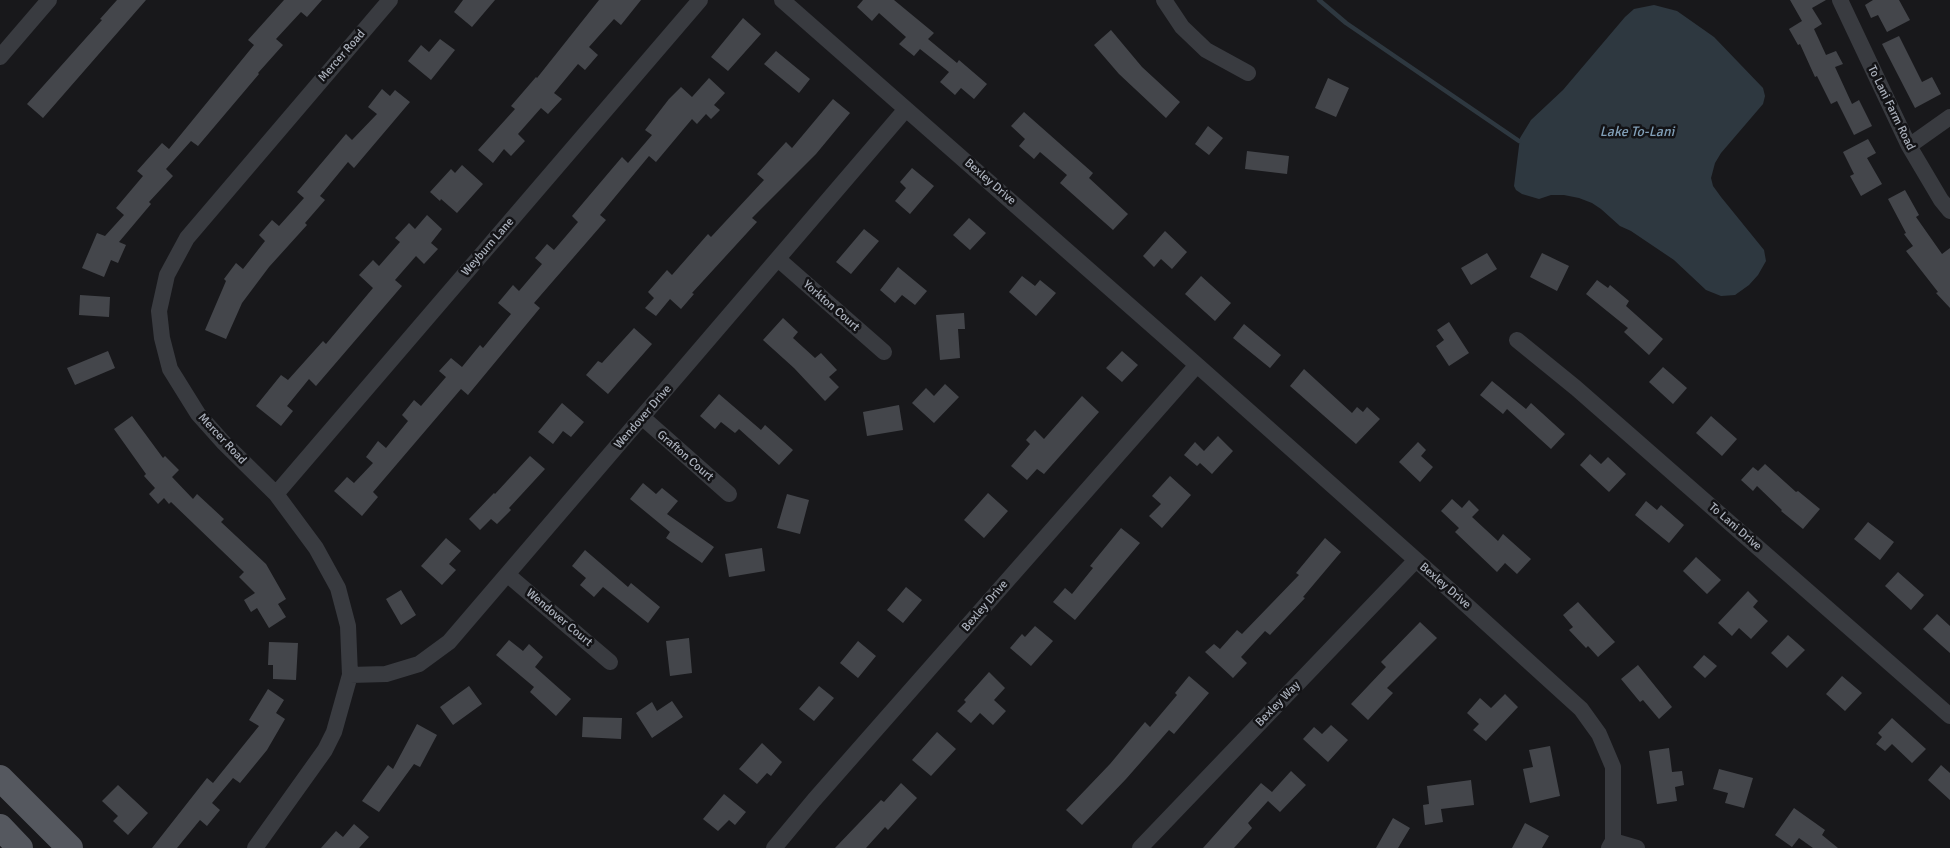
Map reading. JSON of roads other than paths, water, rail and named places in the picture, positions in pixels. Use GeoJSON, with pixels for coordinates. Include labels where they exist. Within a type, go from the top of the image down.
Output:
{"type":"FeatureCollection","features":[{"type":"Feature","properties":{"kind":"main road"},"geometry":{"type":"LineString","coordinates":[[0,778],[70,848]]}},
{"type":"Feature","properties":{"kind":"street","name":"Mercer Road"},"geometry":{"type":"LineString","coordinates":[[255,848],[325,750],[334,732],[350,675],[348,626],[338,588],[316,548],[276,494],[223,442],[198,414],[170,369],[162,338],[160,311],[167,275],[187,238],[390,0]]}},
{"type":"Feature","properties":{"kind":"street","name":"Weyburn Lane"},"geometry":{"type":"LineString","coordinates":[[276,494],[700,0]]}},
{"type":"Feature","properties":{"kind":"street","name":"Bexley Drive"},"geometry":{"type":"LineString","coordinates":[[782,0],[1197,365],[1581,708],[1599,734],[1613,767],[1611,844]]}},
{"type":"Feature","properties":{"kind":"street"},"geometry":{"type":"LineString","coordinates":[[1164,0],[1182,27],[1206,50],[1248,73]]}},
{"type":"Feature","properties":{"kind":"street","name":"To Lani Farm Road"},"geometry":{"type":"LineString","coordinates":[[1840,0],[1909,146],[1941,200],[1950,211]]}},
{"type":"Feature","properties":{"kind":"street"},"geometry":{"type":"LineString","coordinates":[[0,57],[43,2]]}},
{"type":"Feature","properties":{"kind":"street","name":"Wendover Drive"},"geometry":{"type":"LineString","coordinates":[[350,675],[386,674],[419,664],[449,642],[906,109]]}},
{"type":"Feature","properties":{"kind":"street"},"geometry":{"type":"LineString","coordinates":[[1909,146],[1950,117]]}},
{"type":"Feature","properties":{"kind":"street","name":"Yorkton Court"},"geometry":{"type":"LineString","coordinates":[[778,260],[884,352]]}},
{"type":"Feature","properties":{"kind":"street","name":"To Lani Drive"},"geometry":{"type":"LineString","coordinates":[[1517,340],[1583,394],[1950,716]]}},
{"type":"Feature","properties":{"kind":"street","name":"Bexley Drive"},"geometry":{"type":"LineString","coordinates":[[774,848],[814,800],[1197,365]]}},
{"type":"Feature","properties":{"kind":"street","name":"Grafton Court"},"geometry":{"type":"LineString","coordinates":[[642,417],[729,494]]}},
{"type":"Feature","properties":{"kind":"street","name":"Bexley Way"},"geometry":{"type":"LineString","coordinates":[[1140,848],[1416,560]]}},
{"type":"Feature","properties":{"kind":"street","name":"Wendover Court"},"geometry":{"type":"LineString","coordinates":[[508,575],[610,662]]}},
{"type":"Feature","properties":{"kind":"street"},"geometry":{"type":"LineString","coordinates":[[1611,844],[1637,848]]}},
{"type":"Feature","properties":{"kind":"water","name":"Lake To-Lani"},"geometry":{"type":"Polygon","coordinates":[[[1654,5],[1677,11],[1714,37],[1763,88],[1765,96],[1763,104],[1721,153],[1715,163],[1711,178],[1713,186],[1721,197],[1764,250],[1766,261],[1758,275],[1749,285],[1735,295],[1721,296],[1706,290],[1674,260],[1631,231],[1620,226],[1592,203],[1564,195],[1551,195],[1539,199],[1522,194],[1514,186],[1520,138],[1531,120],[1563,90],[1625,17],[1634,9],[1654,5]]]}},
{"type":"Feature","properties":{"kind":"waterway"},"geometry":{"type":"LineString","coordinates":[[1319,0],[1346,23],[1519,141]]}}]}
